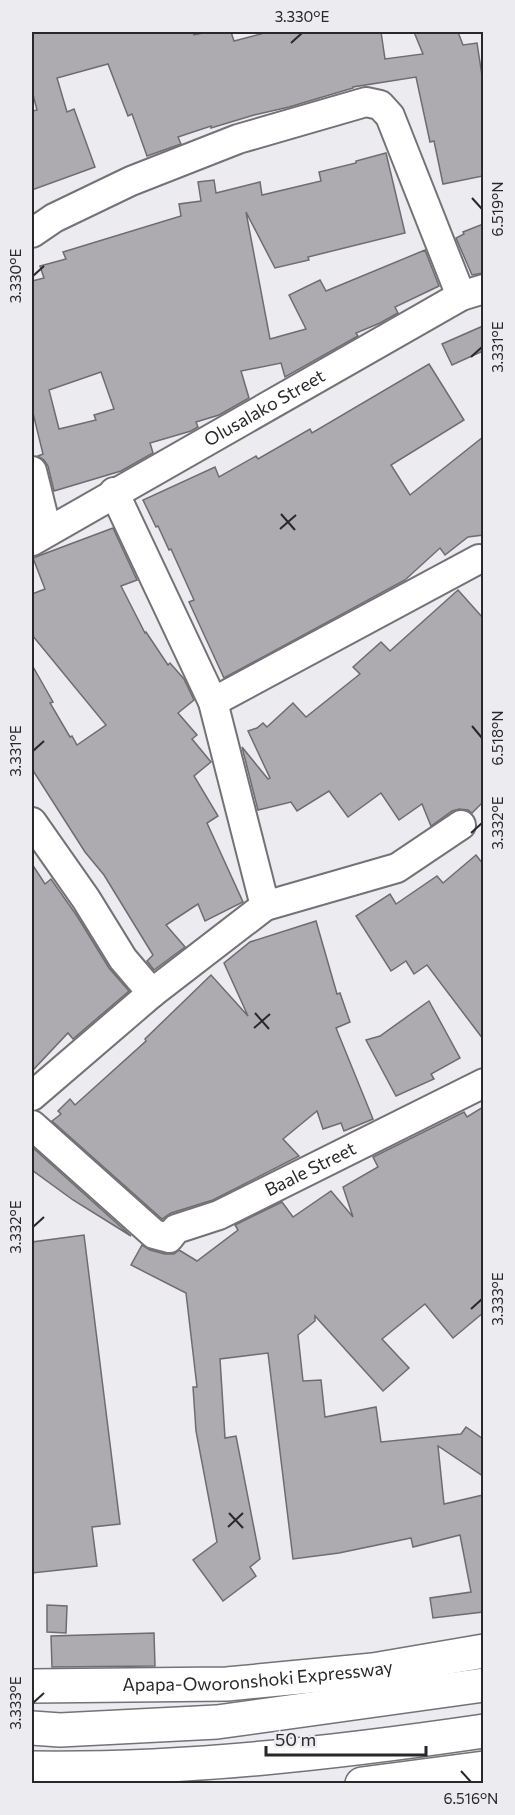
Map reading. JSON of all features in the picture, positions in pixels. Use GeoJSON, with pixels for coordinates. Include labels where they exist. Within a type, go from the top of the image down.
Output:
{"type":"FeatureCollection","features":[{"type":"Feature","properties":{"kind":"main road","name":"Apapa-Oworonshoki Expressway"},"geometry":{"type":"LineString","coordinates":[[32,1686],[227,1684],[373,1670],[483,1651]]}},
{"type":"Feature","properties":{"kind":"main road","name":"Apapa-Oworonshoki Expressway"},"geometry":{"type":"LineString","coordinates":[[32,1728],[60,1730],[217,1722],[483,1685]]}},
{"type":"Feature","properties":{"kind":"main road"},"geometry":{"type":"LineString","coordinates":[[32,1768],[223,1762],[367,1748],[483,1731]]}},
{"type":"Feature","properties":{"kind":"main road"},"geometry":{"type":"LineString","coordinates":[[362,1784],[478,1772]]}},
{"type":"Feature","properties":{"kind":"street"},"geometry":{"type":"LineString","coordinates":[[32,233],[54,218],[131,182],[238,139],[366,102],[380,105],[390,116],[472,292]]}},
{"type":"Feature","properties":{"kind":"street","name":"Olusalako Street"},"geometry":{"type":"LineString","coordinates":[[39,536],[472,292]]}},
{"type":"Feature","properties":{"kind":"street"},"geometry":{"type":"LineString","coordinates":[[32,471],[39,536]]}},
{"type":"Feature","properties":{"kind":"street"},"geometry":{"type":"LineString","coordinates":[[114,492],[213,702],[266,906]]}},
{"type":"Feature","properties":{"kind":"street"},"geometry":{"type":"LineString","coordinates":[[213,702],[479,559],[483,560]]}},
{"type":"Feature","properties":{"kind":"street"},"geometry":{"type":"LineString","coordinates":[[32,822],[86,899],[123,959],[152,993]]}},
{"type":"Feature","properties":{"kind":"street"},"geometry":{"type":"LineString","coordinates":[[32,1096],[152,993],[266,906],[397,868],[461,825]]}},
{"type":"Feature","properties":{"kind":"street","name":"Baale Street"},"geometry":{"type":"LineString","coordinates":[[32,1125],[154,1234],[169,1238],[177,1229],[219,1215],[483,1083]]}},
{"type":"Feature","properties":{"kind":"building"},"geometry":{"type":"Polygon","coordinates":[[[32,32],[193,32],[194,35],[208,32],[231,32],[234,41],[268,32],[381,32],[385,59],[423,54],[414,32],[458,32],[463,45],[477,43],[483,82],[483,176],[443,184],[434,141],[430,142],[416,77],[353,87],[289,107],[211,128],[211,126],[178,137],[181,144],[147,156],[132,114],[128,116],[108,64],[57,78],[67,112],[74,109],[95,167],[32,190],[32,111],[37,110],[32,91],[32,32]]]}},
{"type":"Feature","properties":{"kind":"building"},"geometry":{"type":"Polygon","coordinates":[[[386,153],[405,233],[308,257],[309,260],[275,268],[246,212],[270,339],[306,329],[289,295],[320,280],[326,291],[425,250],[439,286],[395,307],[398,313],[356,333],[358,336],[285,377],[281,363],[241,371],[249,398],[219,415],[196,422],[198,427],[191,431],[150,443],[153,453],[121,471],[54,491],[48,466],[38,456],[43,454],[32,409],[32,281],[44,278],[40,266],[66,259],[63,252],[181,216],[179,204],[201,201],[198,182],[214,180],[216,193],[260,182],[262,195],[321,181],[319,172],[356,163],[356,161],[386,153]],[[101,372],[49,390],[59,429],[96,420],[94,415],[114,409],[101,372]]]}},
{"type":"Feature","properties":{"kind":"building"},"geometry":{"type":"Polygon","coordinates":[[[483,224],[483,273],[472,275],[456,238],[464,234],[463,232],[483,224]]]}},
{"type":"Feature","properties":{"kind":"building"},"geometry":{"type":"Polygon","coordinates":[[[483,326],[483,351],[452,365],[442,344],[483,326]]]}},
{"type":"Feature","properties":{"kind":"building"},"geometry":{"type":"Polygon","coordinates":[[[429,364],[464,420],[391,465],[410,495],[483,437],[483,535],[468,537],[445,555],[440,548],[405,580],[224,678],[189,602],[194,600],[171,549],[169,550],[143,500],[215,467],[219,477],[256,456],[258,459],[310,429],[312,433],[429,364]]]}},
{"type":"Feature","properties":{"kind":"building"},"geometry":{"type":"Polygon","coordinates":[[[113,528],[137,580],[121,586],[145,633],[168,665],[170,663],[184,679],[194,700],[178,713],[197,735],[192,739],[211,762],[194,776],[218,816],[207,823],[243,902],[205,921],[198,904],[166,925],[185,947],[154,970],[147,961],[153,955],[104,875],[85,852],[32,769],[32,665],[53,702],[50,703],[77,745],[106,725],[32,635],[32,594],[45,589],[33,558],[113,528]]]}},
{"type":"Feature","properties":{"kind":"building"},"geometry":{"type":"Polygon","coordinates":[[[458,590],[483,618],[483,802],[472,813],[459,809],[452,811],[431,826],[422,804],[399,820],[381,793],[348,817],[329,791],[297,811],[291,802],[258,810],[242,747],[268,779],[270,778],[248,731],[263,723],[267,727],[293,703],[306,717],[360,674],[353,667],[381,642],[390,651],[458,590]]]}},
{"type":"Feature","properties":{"kind":"building"},"geometry":{"type":"Polygon","coordinates":[[[476,855],[483,864],[483,1039],[427,965],[414,974],[406,961],[391,971],[356,916],[390,894],[396,904],[437,876],[443,883],[476,855]]]}},
{"type":"Feature","properties":{"kind":"building"},"geometry":{"type":"Polygon","coordinates":[[[32,864],[45,884],[51,879],[109,968],[129,991],[73,1039],[68,1033],[32,1071],[32,864]]]}},
{"type":"Feature","properties":{"kind":"building"},"geometry":{"type":"Polygon","coordinates":[[[316,921],[337,994],[340,993],[350,1022],[336,1028],[373,1119],[344,1131],[341,1123],[323,1129],[317,1111],[283,1139],[299,1156],[213,1200],[171,1213],[162,1219],[52,1121],[61,1114],[58,1111],[70,1099],[75,1105],[146,1041],[145,1039],[211,975],[248,1016],[224,963],[250,942],[316,921]]]}},
{"type":"Feature","properties":{"kind":"building"},"geometry":{"type":"Polygon","coordinates":[[[429,1001],[460,1058],[431,1074],[434,1079],[396,1096],[366,1040],[380,1036],[429,1001]]]}},
{"type":"Feature","properties":{"kind":"building"},"geometry":{"type":"Polygon","coordinates":[[[483,1107],[483,1313],[453,1338],[425,1304],[382,1339],[409,1368],[383,1391],[315,1316],[315,1321],[298,1335],[303,1381],[321,1380],[325,1417],[376,1407],[381,1442],[461,1434],[466,1427],[483,1439],[483,1476],[438,1446],[444,1504],[483,1495],[483,1612],[433,1618],[430,1598],[471,1592],[460,1535],[413,1547],[411,1538],[339,1553],[293,1559],[268,1353],[220,1359],[225,1438],[236,1436],[260,1559],[250,1567],[256,1576],[223,1601],[193,1560],[217,1542],[196,1431],[193,1387],[197,1387],[186,1293],[131,1265],[142,1245],[165,1254],[174,1254],[179,1250],[197,1261],[238,1230],[235,1225],[282,1202],[293,1217],[331,1191],[353,1217],[343,1187],[378,1167],[373,1157],[464,1112],[467,1117],[483,1107]]]}},
{"type":"Feature","properties":{"kind":"building"},"geometry":{"type":"Polygon","coordinates":[[[32,1147],[131,1236],[73,1200],[32,1170],[32,1147]]]}},
{"type":"Feature","properties":{"kind":"building"},"geometry":{"type":"Polygon","coordinates":[[[84,1235],[120,1524],[92,1527],[97,1566],[32,1573],[32,1242],[84,1235]]]}},
{"type":"Feature","properties":{"kind":"building"},"geometry":{"type":"Polygon","coordinates":[[[47,1605],[67,1606],[66,1633],[47,1632],[47,1605]]]}},
{"type":"Feature","properties":{"kind":"building"},"geometry":{"type":"Polygon","coordinates":[[[154,1633],[155,1666],[52,1667],[51,1636],[154,1633]]]}}]}
